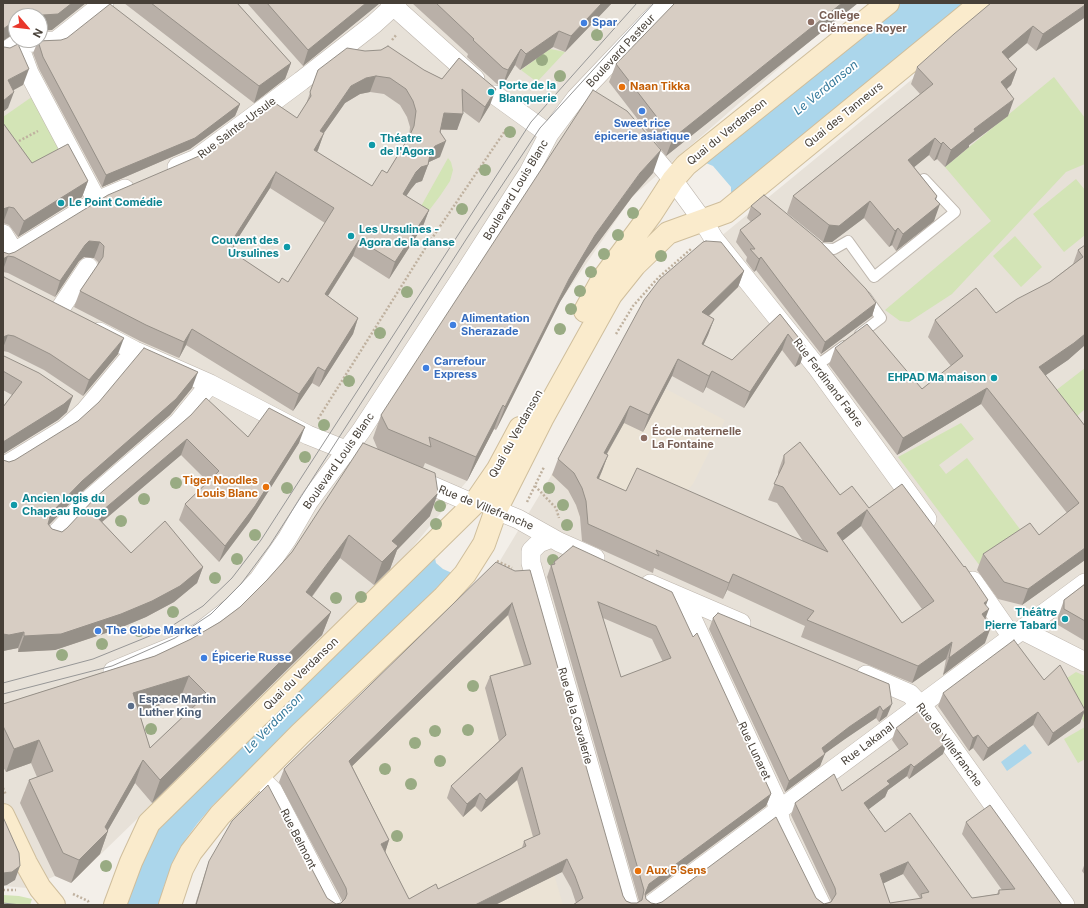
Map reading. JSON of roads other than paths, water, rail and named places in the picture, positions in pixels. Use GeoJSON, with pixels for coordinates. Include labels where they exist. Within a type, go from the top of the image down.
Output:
{"type":"FeatureCollection","features":[{"type":"Feature","properties":{"kind":"main road","name":"Quai du Verdanson"},"geometry":{"type":"LineString","coordinates":[[115,905],[149,823],[474,504],[498,469],[602,280],[651,214],[673,180],[698,154],[888,3]]}},
{"type":"Feature","properties":{"kind":"main road","name":"Quai des Tanneurs"},"geometry":{"type":"LineString","coordinates":[[703,221],[726,212],[754,194],[981,3]]}},
{"type":"Feature","properties":{"kind":"main road","name":"Quai du Verdanson"},"geometry":{"type":"LineString","coordinates":[[170,905],[182,869],[191,852],[220,814],[259,777],[300,734],[444,597],[465,574],[484,544],[496,510],[523,455],[611,295],[635,265],[668,233],[703,221]]}},
{"type":"Feature","properties":{"kind":"main road","name":"Rue de Villefranche"},"geometry":{"type":"LineString","coordinates":[[474,504],[496,510]]}},
{"type":"Feature","properties":{"kind":"main road"},"geometry":{"type":"LineString","coordinates":[[3,815],[40,888],[54,905]]}},
{"type":"Feature","properties":{"kind":"street","name":"Boulevard Pasteur"},"geometry":{"type":"LineString","coordinates":[[576,98],[666,3]]}},
{"type":"Feature","properties":{"kind":"street"},"geometry":{"type":"LineString","coordinates":[[393,4],[491,92],[549,134]]}},
{"type":"Feature","properties":{"kind":"street","name":"Rue Sainte-Ursule"},"geometry":{"type":"LineString","coordinates":[[8,256],[96,201],[196,159],[247,112],[393,4]]}},
{"type":"Feature","properties":{"kind":"street"},"geometry":{"type":"LineString","coordinates":[[48,42],[56,41],[110,6]]}},
{"type":"Feature","properties":{"kind":"street"},"geometry":{"type":"LineString","coordinates":[[10,48],[29,73],[96,201]]}},
{"type":"Feature","properties":{"kind":"street"},"geometry":{"type":"LineString","coordinates":[[576,98],[595,102]]}},
{"type":"Feature","properties":{"kind":"street","name":"Boulevard Louis Blanc"},"geometry":{"type":"LineString","coordinates":[[98,677],[179,644],[200,632],[232,607],[259,579],[287,539],[309,501],[332,468],[347,451],[469,266],[529,172],[549,134],[576,98]]}},
{"type":"Feature","properties":{"kind":"street","name":"Rue Ferdinand Fabre"},"geometry":{"type":"LineString","coordinates":[[627,126],[673,180],[703,221],[714,239],[816,366],[935,530]]}},
{"type":"Feature","properties":{"kind":"street"},"geometry":{"type":"LineString","coordinates":[[3,234],[8,256]]}},
{"type":"Feature","properties":{"kind":"street"},"geometry":{"type":"LineString","coordinates":[[88,267],[65,315],[135,351],[210,384],[308,435],[375,462]]}},
{"type":"Feature","properties":{"kind":"street"},"geometry":{"type":"LineString","coordinates":[[3,467],[65,429],[79,406],[135,351]]}},
{"type":"Feature","properties":{"kind":"street"},"geometry":{"type":"LineString","coordinates":[[53,537],[83,505],[178,423],[210,384]]}},
{"type":"Feature","properties":{"kind":"street","name":"Rue de Villefranche"},"geometry":{"type":"LineString","coordinates":[[396,471],[474,504]]}},
{"type":"Feature","properties":{"kind":"street","name":"Rue de Villefranche"},"geometry":{"type":"LineString","coordinates":[[496,510],[518,519],[552,538],[614,567]]}},
{"type":"Feature","properties":{"kind":"street","name":"Rue de la Cavalerie"},"geometry":{"type":"LineString","coordinates":[[552,538],[539,543],[531,551],[531,563],[629,905]]}},
{"type":"Feature","properties":{"kind":"street"},"geometry":{"type":"LineString","coordinates":[[963,568],[1017,634],[1085,662]]}},
{"type":"Feature","properties":{"kind":"street"},"geometry":{"type":"LineString","coordinates":[[634,576],[756,629]]}},
{"type":"Feature","properties":{"kind":"street","name":"Rue Lakanal"},"geometry":{"type":"LineString","coordinates":[[651,905],[1085,583]]}},
{"type":"Feature","properties":{"kind":"street","name":"Rue Lunaret"},"geometry":{"type":"LineString","coordinates":[[683,598],[774,795],[779,810],[781,823],[822,905]]}},
{"type":"Feature","properties":{"kind":"street","name":"Rue de Villefranche"},"geometry":{"type":"LineString","coordinates":[[852,669],[910,694],[921,705],[1065,905]]}},
{"type":"Feature","properties":{"kind":"street","name":"Rue Belmont"},"geometry":{"type":"LineString","coordinates":[[259,777],[272,791],[332,905]]}},
{"type":"Feature","properties":{"kind":"lane"},"geometry":{"type":"LineString","coordinates":[[830,258],[817,246],[834,249],[848,241],[874,277],[954,212],[924,179]]}},
{"type":"Feature","properties":{"kind":"lane"},"geometry":{"type":"LineString","coordinates":[[816,366],[881,318],[859,288]]}},
{"type":"Feature","properties":{"kind":"water","name":"Le Verdanson"},"geometry":{"type":"Polygon","coordinates":[[[897,3],[966,3],[736,195],[731,192],[731,187],[713,166],[706,163],[897,3]]]}},
{"type":"Feature","properties":{"kind":"water","name":"Le Verdanson"},"geometry":{"type":"Polygon","coordinates":[[[434,553],[436,563],[443,569],[452,573],[213,805],[186,839],[173,863],[164,886],[160,905],[124,905],[151,840],[169,815],[434,553]]]}},
{"type":"Feature","properties":{"kind":"water"},"geometry":{"type":"Polygon","coordinates":[[[1025,744],[1032,753],[1007,771],[1001,762],[1025,744]]]}},
{"type":"Feature","properties":{"kind":"tram line"},"geometry":{"type":"LineString","coordinates":[[3,683],[93,659],[167,629],[203,606],[232,578],[261,540],[531,122],[637,3]]}},
{"type":"Feature","properties":{"kind":"tram line"},"geometry":{"type":"LineString","coordinates":[[3,694],[112,666],[175,638],[211,614],[241,584],[270,545],[467,238],[540,128],[654,3]]}},
{"type":"Feature","properties":{"kind":"tram line"},"geometry":{"type":"LineString","coordinates":[[3,903],[21,905]]}},
{"type":"Feature","properties":{"kind":"place","name":"Collège Clémence Royer"},"geometry":{"type":"Point","coordinates":[811,22]}},
{"type":"Feature","properties":{"kind":"place","name":"Spar"},"geometry":{"type":"Point","coordinates":[584,23]}},
{"type":"Feature","properties":{"kind":"place","name":"Naan Tikka"},"geometry":{"type":"Point","coordinates":[622,87]}},
{"type":"Feature","properties":{"kind":"place","name":"Porte de la Blanquerie"},"geometry":{"type":"Point","coordinates":[491,92]}},
{"type":"Feature","properties":{"kind":"place","name":"Sweet rice épicerie asiatique"},"geometry":{"type":"Point","coordinates":[642,111]}},
{"type":"Feature","properties":{"kind":"place","name":"Théatre de l'Agora"},"geometry":{"type":"Point","coordinates":[372,145]}},
{"type":"Feature","properties":{"kind":"place","name":"Le Point Comédie"},"geometry":{"type":"Point","coordinates":[61,203]}},
{"type":"Feature","properties":{"kind":"place","name":"Les Ursulines - Agora de la danse"},"geometry":{"type":"Point","coordinates":[351,236]}},
{"type":"Feature","properties":{"kind":"place","name":"Couvent des Ursulines"},"geometry":{"type":"Point","coordinates":[287,247]}},
{"type":"Feature","properties":{"kind":"place","name":"Alimentation Sherazade"},"geometry":{"type":"Point","coordinates":[453,325]}},
{"type":"Feature","properties":{"kind":"place","name":"Carrefour Express"},"geometry":{"type":"Point","coordinates":[426,368]}},
{"type":"Feature","properties":{"kind":"place","name":"EHPAD Ma maison"},"geometry":{"type":"Point","coordinates":[994,378]}},
{"type":"Feature","properties":{"kind":"place","name":"École maternelle La Fontaine"},"geometry":{"type":"Point","coordinates":[644,438]}},
{"type":"Feature","properties":{"kind":"place","name":"Tiger Noodles Louis Blanc"},"geometry":{"type":"Point","coordinates":[266,487]}},
{"type":"Feature","properties":{"kind":"place","name":"Ancien logis du Chapeau Rouge"},"geometry":{"type":"Point","coordinates":[14,505]}},
{"type":"Feature","properties":{"kind":"place","name":"Théâtre Pierre Tabard"},"geometry":{"type":"Point","coordinates":[1065,619]}},
{"type":"Feature","properties":{"kind":"place","name":"The Globe Market"},"geometry":{"type":"Point","coordinates":[98,631]}},
{"type":"Feature","properties":{"kind":"place","name":"Épicerie Russe"},"geometry":{"type":"Point","coordinates":[204,658]}},
{"type":"Feature","properties":{"kind":"place","name":"Espace Martin Luther King"},"geometry":{"type":"Point","coordinates":[131,706]}},
{"type":"Feature","properties":{"kind":"place","name":"Aux 5 Sens"},"geometry":{"type":"Point","coordinates":[638,871]}}]}
